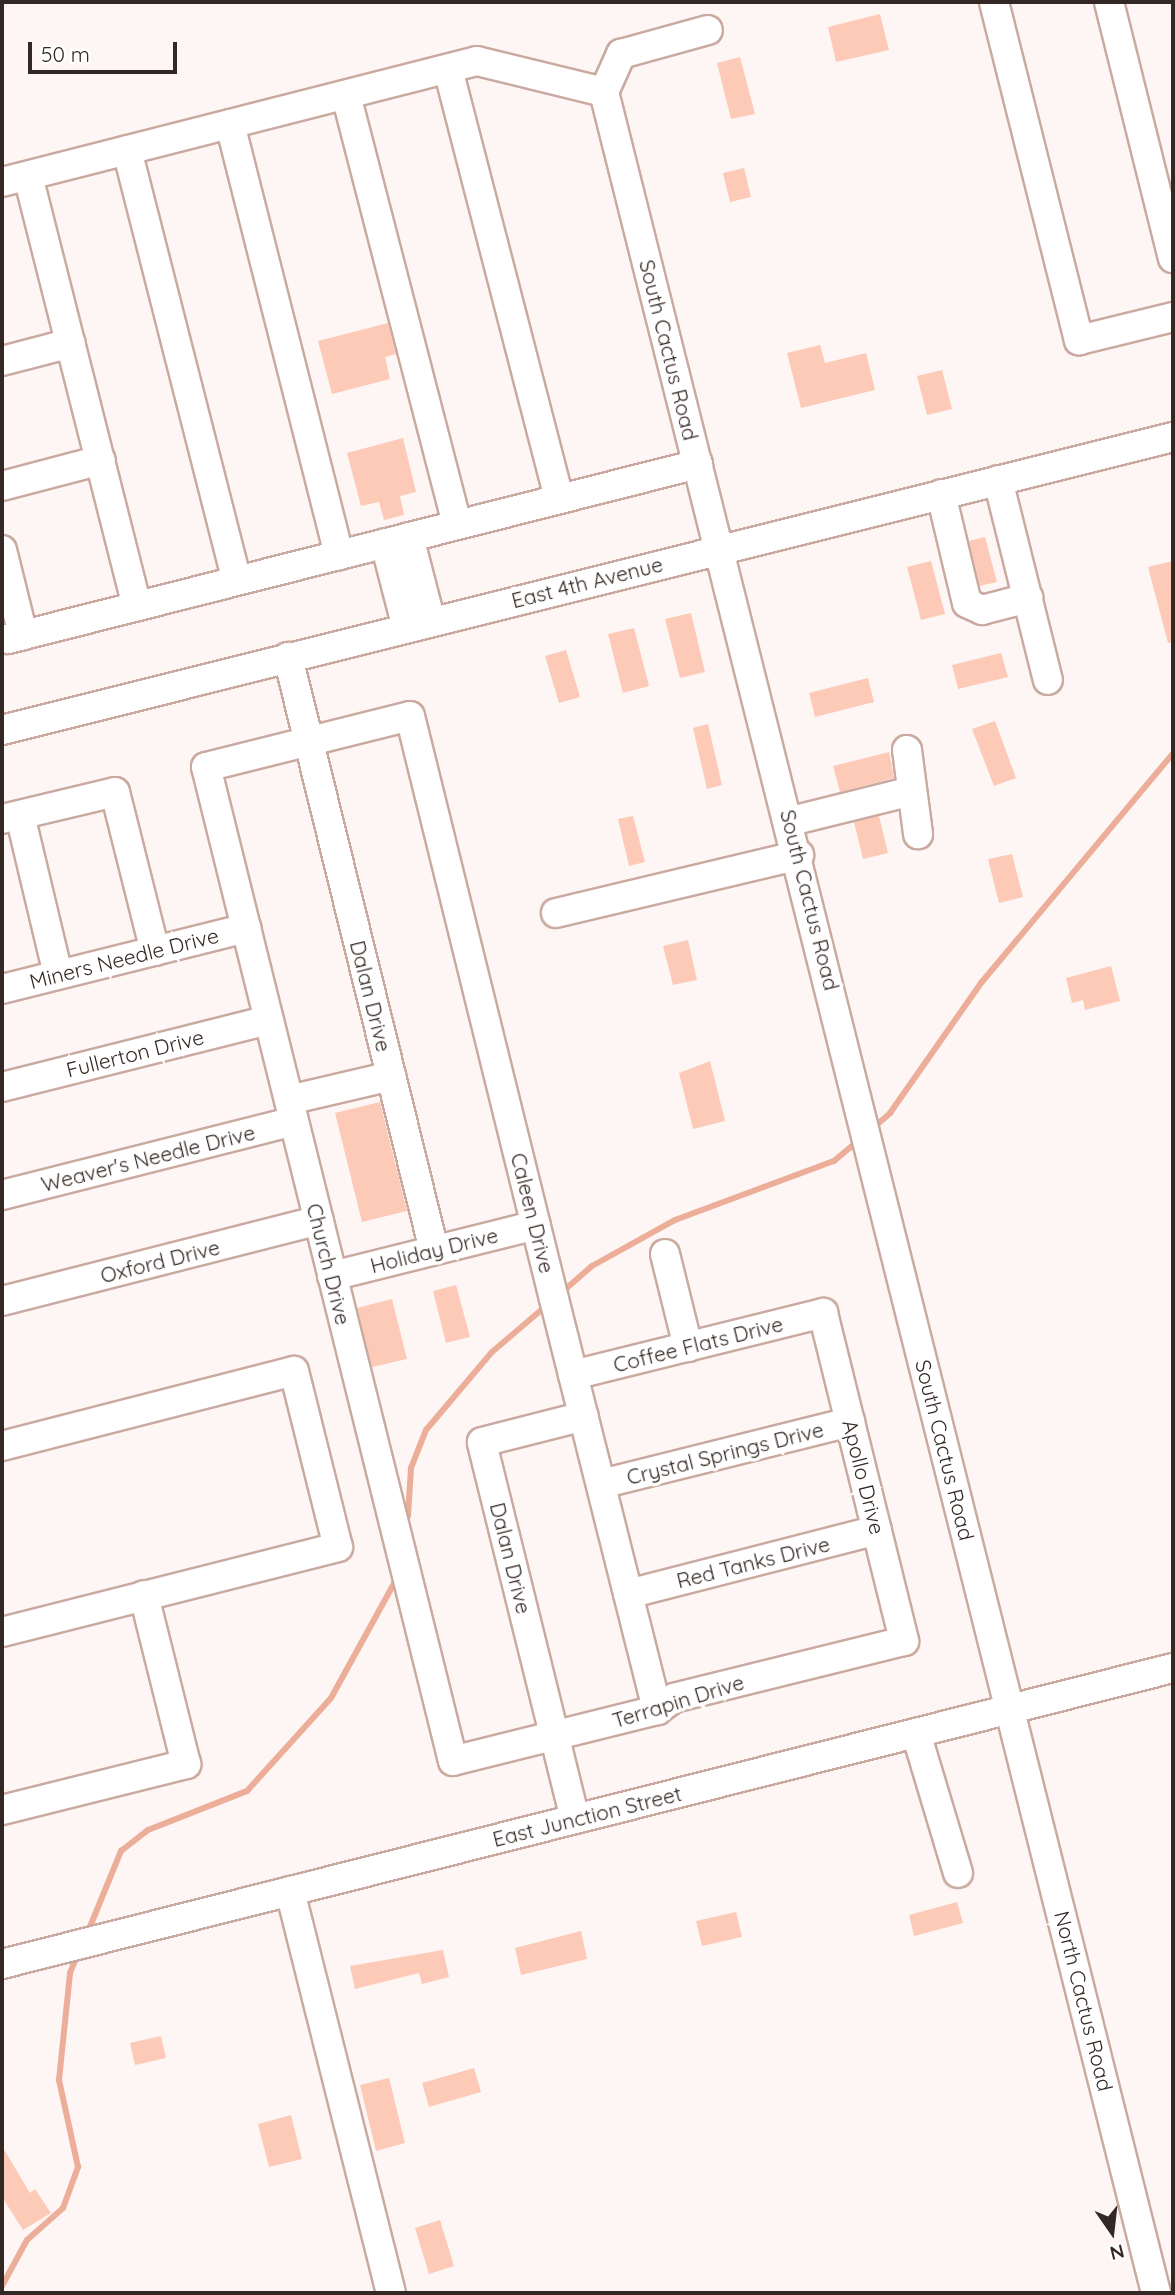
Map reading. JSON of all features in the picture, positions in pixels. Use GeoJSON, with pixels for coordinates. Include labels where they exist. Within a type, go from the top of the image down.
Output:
{"type":"FeatureCollection","features":[{"type":"Feature","properties":{"kind":"street"},"geometry":{"type":"LineString","coordinates":[[994,2],[1079,340],[1173,317]]}},
{"type":"Feature","properties":{"kind":"street"},"geometry":{"type":"LineString","coordinates":[[1109,2],[1173,258]]}},
{"type":"Feature","properties":{"kind":"street"},"geometry":{"type":"LineString","coordinates":[[137,606],[71,343],[15,179],[477,61],[604,92],[621,54],[708,30]]}},
{"type":"Feature","properties":{"kind":"street"},"geometry":{"type":"LineString","coordinates":[[448,69],[559,499]]}},
{"type":"Feature","properties":{"kind":"street","name":"South Cactus Road"},"geometry":{"type":"LineString","coordinates":[[604,92],[791,821],[1008,1710]]}},
{"type":"Feature","properties":{"kind":"street"},"geometry":{"type":"LineString","coordinates":[[346,95],[457,525]]}},
{"type":"Feature","properties":{"kind":"street"},"geometry":{"type":"LineString","coordinates":[[230,124],[338,555]]}},
{"type":"Feature","properties":{"kind":"street"},"geometry":{"type":"LineString","coordinates":[[127,150],[237,580]]}},
{"type":"Feature","properties":{"kind":"street"},"geometry":{"type":"LineString","coordinates":[[2,361],[71,343]]}},
{"type":"Feature","properties":{"kind":"street","name":"East 4th Avenue"},"geometry":{"type":"LineString","coordinates":[[2,730],[1173,437]]}},
{"type":"Feature","properties":{"kind":"street"},"geometry":{"type":"LineString","coordinates":[[2,486],[101,460]]}},
{"type":"Feature","properties":{"kind":"street"},"geometry":{"type":"LineString","coordinates":[[2,550],[15,637],[698,464]]}},
{"type":"Feature","properties":{"kind":"street"},"geometry":{"type":"LineString","coordinates":[[998,480],[1048,680]]}},
{"type":"Feature","properties":{"kind":"street"},"geometry":{"type":"LineString","coordinates":[[941,494],[967,603],[982,610],[1028,598]]}},
{"type":"Feature","properties":{"kind":"street"},"geometry":{"type":"LineString","coordinates":[[397,540],[419,625]]}},
{"type":"Feature","properties":{"kind":"street","name":"Dalan Drive"},"geometry":{"type":"LineString","coordinates":[[288,657],[434,1250]]}},
{"type":"Feature","properties":{"kind":"street","name":"Caleen Drive"},"geometry":{"type":"LineString","coordinates":[[308,741],[410,716],[657,1710]]}},
{"type":"Feature","properties":{"kind":"street","name":"Church Drive"},"geometry":{"type":"LineString","coordinates":[[308,741],[206,767],[453,1761]]}},
{"type":"Feature","properties":{"kind":"street"},"geometry":{"type":"LineString","coordinates":[[791,821],[908,792],[914,784],[906,750]]}},
{"type":"Feature","properties":{"kind":"street"},"geometry":{"type":"LineString","coordinates":[[58,975],[11,817],[115,792],[155,951]]}},
{"type":"Feature","properties":{"kind":"street"},"geometry":{"type":"LineString","coordinates":[[908,792],[918,834]]}},
{"type":"Feature","properties":{"kind":"street"},"geometry":{"type":"LineString","coordinates":[[556,913],[799,855]]}},
{"type":"Feature","properties":{"kind":"street","name":"Miners Needle Drive"},"geometry":{"type":"LineString","coordinates":[[2,989],[246,928]]}},
{"type":"Feature","properties":{"kind":"street","name":"Fullerton Drive"},"geometry":{"type":"LineString","coordinates":[[2,1087],[269,1020]]}},
{"type":"Feature","properties":{"kind":"street","name":"Weaver's Needle Drive"},"geometry":{"type":"LineString","coordinates":[[2,1195],[291,1110],[391,1076]]}},
{"type":"Feature","properties":{"kind":"street","name":"Oxford Drive"},"geometry":{"type":"LineString","coordinates":[[2,1301],[319,1220]]}},
{"type":"Feature","properties":{"kind":"street","name":"Holiday Drive"},"geometry":{"type":"LineString","coordinates":[[332,1276],[536,1225]]}},
{"type":"Feature","properties":{"kind":"street"},"geometry":{"type":"LineString","coordinates":[[665,1254],[688,1347]]}},
{"type":"Feature","properties":{"kind":"street","name":"Coffee Flats Drive"},"geometry":{"type":"LineString","coordinates":[[573,1375],[823,1313]]}},
{"type":"Feature","properties":{"kind":"street","name":"Apollo Drive"},"geometry":{"type":"LineString","coordinates":[[823,1313],[904,1640]]}},
{"type":"Feature","properties":{"kind":"street"},"geometry":{"type":"LineString","coordinates":[[2,1446],[294,1371],[338,1547],[2,1632]]}},
{"type":"Feature","properties":{"kind":"street","name":"Dalan Drive"},"geometry":{"type":"LineString","coordinates":[[555,1736],[482,1442],[584,1416]]}},
{"type":"Feature","properties":{"kind":"street","name":"Crystal Springs Drive"},"geometry":{"type":"LineString","coordinates":[[601,1484],[850,1422]]}},
{"type":"Feature","properties":{"kind":"street","name":"Red Tanks Drive"},"geometry":{"type":"LineString","coordinates":[[628,1594],[877,1530]]}},
{"type":"Feature","properties":{"kind":"street"},"geometry":{"type":"LineString","coordinates":[[2,1810],[186,1765],[144,1595]]}},
{"type":"Feature","properties":{"kind":"street","name":"Terrapin Drive"},"geometry":{"type":"LineString","coordinates":[[453,1761],[657,1710],[674,1698],[904,1640]]}},
{"type":"Feature","properties":{"kind":"street","name":"East Junction Street"},"geometry":{"type":"LineString","coordinates":[[2,1964],[1173,1668]]}},
{"type":"Feature","properties":{"kind":"street","name":"North Cactus Road"},"geometry":{"type":"LineString","coordinates":[[1008,1710],[1160,2278]]}},
{"type":"Feature","properties":{"kind":"street"},"geometry":{"type":"LineString","coordinates":[[916,1733],[958,1873]]}},
{"type":"Feature","properties":{"kind":"street"},"geometry":{"type":"LineString","coordinates":[[555,1736],[575,1819]]}},
{"type":"Feature","properties":{"kind":"street"},"geometry":{"type":"LineString","coordinates":[[290,1891],[391,2293]]}},
{"type":"Feature","properties":{"kind":"building"},"geometry":{"type":"Polygon","coordinates":[[[880,14],[889,50],[836,62],[828,27],[880,14]]]}},
{"type":"Feature","properties":{"kind":"building"},"geometry":{"type":"Polygon","coordinates":[[[740,57],[755,114],[731,119],[717,63],[740,57]]]}},
{"type":"Feature","properties":{"kind":"building"},"geometry":{"type":"Polygon","coordinates":[[[744,168],[751,197],[730,202],[723,173],[744,168]]]}},
{"type":"Feature","properties":{"kind":"building"},"geometry":{"type":"Polygon","coordinates":[[[388,323],[396,354],[385,357],[390,379],[332,394],[318,341],[388,323]]]}},
{"type":"Feature","properties":{"kind":"building"},"geometry":{"type":"Polygon","coordinates":[[[820,345],[825,363],[866,353],[875,390],[801,408],[787,353],[820,345]]]}},
{"type":"Feature","properties":{"kind":"building"},"geometry":{"type":"Polygon","coordinates":[[[942,370],[952,409],[927,415],[917,376],[942,370]]]}},
{"type":"Feature","properties":{"kind":"building"},"geometry":{"type":"Polygon","coordinates":[[[403,438],[416,492],[400,496],[404,515],[384,520],[379,502],[361,506],[347,453],[403,438]]]}},
{"type":"Feature","properties":{"kind":"building"},"geometry":{"type":"Polygon","coordinates":[[[985,537],[997,582],[980,586],[969,541],[985,537]]]}},
{"type":"Feature","properties":{"kind":"building"},"geometry":{"type":"Polygon","coordinates":[[[931,561],[945,614],[921,620],[907,567],[931,561]]]}},
{"type":"Feature","properties":{"kind":"building"},"geometry":{"type":"Polygon","coordinates":[[[1173,561],[1173,642],[1168,643],[1148,567],[1173,561]]]}},
{"type":"Feature","properties":{"kind":"building"},"geometry":{"type":"Polygon","coordinates":[[[691,613],[705,672],[680,678],[665,619],[691,613]]]}},
{"type":"Feature","properties":{"kind":"building"},"geometry":{"type":"Polygon","coordinates":[[[634,628],[649,686],[623,693],[608,634],[634,628]]]}},
{"type":"Feature","properties":{"kind":"building"},"geometry":{"type":"Polygon","coordinates":[[[566,650],[580,697],[559,703],[545,656],[566,650]]]}},
{"type":"Feature","properties":{"kind":"building"},"geometry":{"type":"Polygon","coordinates":[[[1001,653],[1008,677],[958,689],[952,665],[1001,653]]]}},
{"type":"Feature","properties":{"kind":"building"},"geometry":{"type":"Polygon","coordinates":[[[868,678],[874,702],[815,717],[809,693],[868,678]]]}},
{"type":"Feature","properties":{"kind":"building"},"geometry":{"type":"Polygon","coordinates":[[[995,721],[1016,778],[994,786],[972,729],[995,721]]]}},
{"type":"Feature","properties":{"kind":"building"},"geometry":{"type":"Polygon","coordinates":[[[708,724],[722,785],[707,789],[693,728],[708,724]]]}},
{"type":"Feature","properties":{"kind":"building"},"geometry":{"type":"Polygon","coordinates":[[[889,752],[894,778],[840,792],[833,766],[889,752]]]}},
{"type":"Feature","properties":{"kind":"building"},"geometry":{"type":"Polygon","coordinates":[[[633,816],[645,862],[629,866],[618,819],[633,816]]]}},
{"type":"Feature","properties":{"kind":"building"},"geometry":{"type":"Polygon","coordinates":[[[879,816],[888,853],[863,859],[854,822],[879,816]]]}},
{"type":"Feature","properties":{"kind":"building"},"geometry":{"type":"Polygon","coordinates":[[[1012,854],[1023,897],[999,903],[988,859],[1012,854]]]}},
{"type":"Feature","properties":{"kind":"building"},"geometry":{"type":"Polygon","coordinates":[[[688,940],[697,980],[673,985],[663,946],[688,940]]]}},
{"type":"Feature","properties":{"kind":"building"},"geometry":{"type":"Polygon","coordinates":[[[1111,966],[1120,1001],[1085,1010],[1083,1000],[1072,1003],[1066,978],[1111,966]]]}},
{"type":"Feature","properties":{"kind":"building"},"geometry":{"type":"Polygon","coordinates":[[[710,1061],[725,1121],[693,1129],[679,1073],[710,1061]]]}},
{"type":"Feature","properties":{"kind":"building"},"geometry":{"type":"Polygon","coordinates":[[[380,1102],[407,1211],[362,1222],[335,1113],[380,1102]]]}},
{"type":"Feature","properties":{"kind":"building"},"geometry":{"type":"Polygon","coordinates":[[[456,1285],[470,1337],[446,1343],[433,1291],[456,1285]]]}},
{"type":"Feature","properties":{"kind":"building"},"geometry":{"type":"Polygon","coordinates":[[[392,1299],[407,1359],[372,1367],[357,1308],[392,1299]]]}},
{"type":"Feature","properties":{"kind":"building"},"geometry":{"type":"Polygon","coordinates":[[[957,1902],[963,1923],[914,1936],[909,1915],[957,1902]]]}},
{"type":"Feature","properties":{"kind":"building"},"geometry":{"type":"Polygon","coordinates":[[[736,1912],[742,1937],[702,1946],[696,1921],[736,1912]]]}},
{"type":"Feature","properties":{"kind":"building"},"geometry":{"type":"Polygon","coordinates":[[[581,1931],[587,1959],[521,1975],[515,1948],[581,1931]]]}},
{"type":"Feature","properties":{"kind":"building"},"geometry":{"type":"Polygon","coordinates":[[[443,1950],[449,1977],[422,1984],[419,1973],[355,1989],[350,1966],[443,1950]]]}},
{"type":"Feature","properties":{"kind":"building"},"geometry":{"type":"Polygon","coordinates":[[[161,2036],[166,2058],[135,2065],[130,2043],[161,2036]]]}},
{"type":"Feature","properties":{"kind":"building"},"geometry":{"type":"Polygon","coordinates":[[[474,2068],[481,2092],[429,2107],[422,2083],[474,2068]]]}},
{"type":"Feature","properties":{"kind":"building"},"geometry":{"type":"Polygon","coordinates":[[[389,2078],[405,2143],[376,2151],[360,2085],[389,2078]]]}},
{"type":"Feature","properties":{"kind":"building"},"geometry":{"type":"Polygon","coordinates":[[[291,2115],[302,2159],[269,2167],[258,2124],[291,2115]]]}},
{"type":"Feature","properties":{"kind":"building"},"geometry":{"type":"Polygon","coordinates":[[[2,2146],[30,2193],[35,2189],[51,2213],[23,2230],[2,2197],[2,2146]]]}},
{"type":"Feature","properties":{"kind":"building"},"geometry":{"type":"Polygon","coordinates":[[[440,2220],[454,2266],[429,2274],[415,2228],[440,2220]]]}},
{"type":"Feature","properties":{"kind":"waterway"},"geometry":{"type":"LineString","coordinates":[[873,1128],[890,1113],[981,983],[1173,753]]}},
{"type":"Feature","properties":{"kind":"waterway"},"geometry":{"type":"LineString","coordinates":[[561,1293],[592,1266],[675,1220],[834,1161],[859,1140]]}},
{"type":"Feature","properties":{"kind":"waterway"},"geometry":{"type":"LineString","coordinates":[[408,1516],[411,1468],[426,1430],[492,1352],[547,1305]]}},
{"type":"Feature","properties":{"kind":"waterway"},"geometry":{"type":"LineString","coordinates":[[87,1934],[121,1851],[148,1830],[247,1791],[331,1698],[397,1578]]}},
{"type":"Feature","properties":{"kind":"waterway"},"geometry":{"type":"LineString","coordinates":[[2,2286],[27,2240],[63,2208],[78,2167],[59,2080],[70,1973],[78,1953]]}}]}
